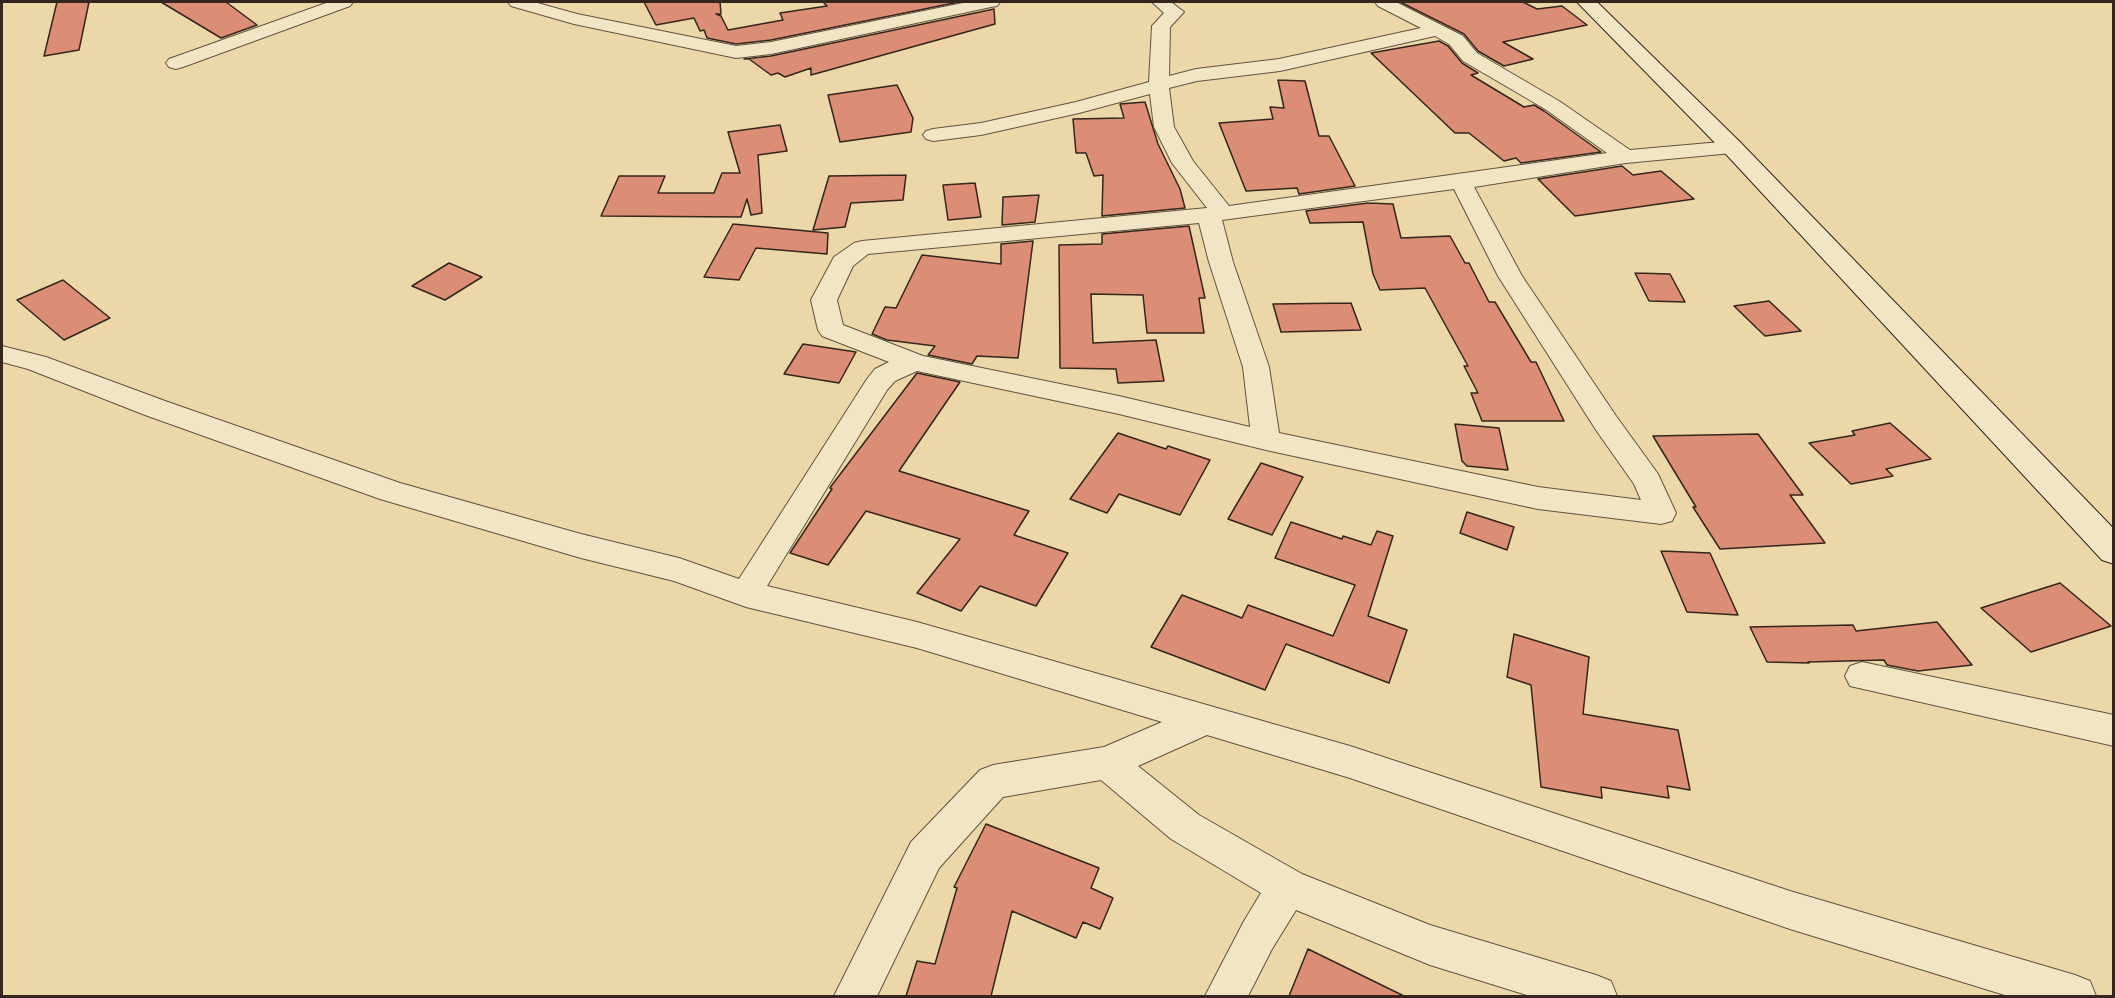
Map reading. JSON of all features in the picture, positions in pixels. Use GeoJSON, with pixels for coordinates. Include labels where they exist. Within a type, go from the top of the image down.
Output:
{"type":"FeatureCollection","features":[{"type":"Feature","properties":{"kind":"street"},"geometry":{"type":"LineString","coordinates":[[176,63],[344,2]]}},
{"type":"Feature","properties":{"kind":"street"},"geometry":{"type":"LineString","coordinates":[[517,2],[574,19],[736,52],[771,48],[991,2]]}},
{"type":"Feature","properties":{"kind":"street"},"geometry":{"type":"LineString","coordinates":[[1160,2],[1175,12],[1161,26],[1159,85],[1164,127],[1183,163],[1216,214],[1221,262],[1256,367],[1266,440]]}},
{"type":"Feature","properties":{"kind":"street"},"geometry":{"type":"LineString","coordinates":[[1384,2],[1456,40],[1470,57],[1552,105],[1626,157]]}},
{"type":"Feature","properties":{"kind":"street"},"geometry":{"type":"LineString","coordinates":[[1587,2],[1731,147],[2114,551]]}},
{"type":"Feature","properties":{"kind":"street"},"geometry":{"type":"LineString","coordinates":[[933,135],[993,126],[1110,100],[1196,75],[1280,65],[1308,57],[1440,30]]}},
{"type":"Feature","properties":{"kind":"street"},"geometry":{"type":"LineString","coordinates":[[1461,182],[1510,276],[1606,423],[1648,481],[1661,513],[1538,498],[917,363],[831,330],[824,300],[843,262],[862,248],[1216,214],[1461,182],[1626,157],[1731,147]]}},
{"type":"Feature","properties":{"kind":"street"},"geometry":{"type":"LineString","coordinates":[[2,354],[38,363],[155,408],[391,491],[581,546],[679,570],[746,594],[917,634],[1350,762],[1790,910],[2051,992]]}},
{"type":"Feature","properties":{"kind":"street"},"geometry":{"type":"LineString","coordinates":[[746,594],[877,385],[885,375],[897,368],[917,363]]}},
{"type":"Feature","properties":{"kind":"street"},"geometry":{"type":"LineString","coordinates":[[1862,676],[2003,705],[2114,732]]}},
{"type":"Feature","properties":{"kind":"street"},"geometry":{"type":"LineString","coordinates":[[855,996],[925,855],[993,782],[1107,763],[1206,719]]}},
{"type":"Feature","properties":{"kind":"street"},"geometry":{"type":"LineString","coordinates":[[1107,763],[1185,827],[1288,887],[1430,945],[1596,996]]}},
{"type":"Feature","properties":{"kind":"street"},"geometry":{"type":"LineString","coordinates":[[1226,996],[1258,935],[1288,887]]}},
{"type":"Feature","properties":{"kind":"building"},"geometry":{"type":"Polygon","coordinates":[[[57,2],[89,2],[79,50],[44,56],[57,2]]]}},
{"type":"Feature","properties":{"kind":"building"},"geometry":{"type":"Polygon","coordinates":[[[161,2],[226,2],[257,25],[221,38],[161,2]]]}},
{"type":"Feature","properties":{"kind":"building"},"geometry":{"type":"Polygon","coordinates":[[[644,2],[720,2],[721,14],[716,14],[721,16],[728,30],[783,20],[780,13],[827,6],[823,2],[959,2],[771,40],[736,44],[707,38],[704,30],[700,31],[694,18],[656,25],[644,2]]]}},
{"type":"Feature","properties":{"kind":"building"},"geometry":{"type":"Polygon","coordinates":[[[1400,2],[1523,2],[1537,9],[1562,6],[1587,25],[1503,42],[1533,59],[1504,66],[1478,51],[1464,34],[1400,2]]]}},
{"type":"Feature","properties":{"kind":"building"},"geometry":{"type":"Polygon","coordinates":[[[994,9],[995,24],[811,75],[811,68],[785,77],[778,73],[771,75],[749,59],[744,59],[771,56],[994,9]]]}},
{"type":"Feature","properties":{"kind":"building"},"geometry":{"type":"Polygon","coordinates":[[[1439,41],[1448,46],[1462,63],[1478,73],[1471,75],[1524,107],[1534,105],[1601,152],[1521,163],[1516,158],[1504,161],[1469,133],[1455,133],[1371,53],[1439,41]]]}},
{"type":"Feature","properties":{"kind":"building"},"geometry":{"type":"Polygon","coordinates":[[[1278,80],[1305,81],[1319,136],[1329,136],[1355,186],[1299,194],[1297,188],[1246,191],[1219,123],[1273,119],[1270,107],[1284,108],[1278,80]]]}},
{"type":"Feature","properties":{"kind":"building"},"geometry":{"type":"Polygon","coordinates":[[[897,85],[913,118],[911,132],[840,142],[828,95],[897,85]]]}},
{"type":"Feature","properties":{"kind":"building"},"geometry":{"type":"Polygon","coordinates":[[[1145,102],[1158,144],[1180,189],[1185,208],[1102,216],[1103,175],[1094,176],[1086,153],[1076,153],[1073,119],[1124,118],[1120,104],[1145,102]]]}},
{"type":"Feature","properties":{"kind":"building"},"geometry":{"type":"Polygon","coordinates":[[[780,125],[787,151],[758,155],[762,213],[751,215],[747,199],[741,217],[601,216],[619,176],[665,176],[658,193],[714,193],[722,173],[740,173],[728,132],[780,125]]]}},
{"type":"Feature","properties":{"kind":"building"},"geometry":{"type":"Polygon","coordinates":[[[1622,166],[1633,175],[1661,171],[1694,199],[1575,216],[1538,179],[1622,166]]]}},
{"type":"Feature","properties":{"kind":"building"},"geometry":{"type":"Polygon","coordinates":[[[906,175],[903,200],[851,203],[845,227],[813,230],[829,176],[906,175]]]}},
{"type":"Feature","properties":{"kind":"building"},"geometry":{"type":"Polygon","coordinates":[[[975,183],[981,217],[948,220],[943,185],[975,183]]]}},
{"type":"Feature","properties":{"kind":"building"},"geometry":{"type":"Polygon","coordinates":[[[1039,195],[1035,222],[1002,225],[1003,197],[1039,195]]]}},
{"type":"Feature","properties":{"kind":"building"},"geometry":{"type":"Polygon","coordinates":[[[1368,203],[1393,204],[1401,238],[1450,236],[1465,263],[1469,263],[1489,302],[1495,302],[1531,362],[1536,362],[1564,421],[1482,421],[1471,393],[1478,393],[1464,366],[1468,366],[1425,288],[1380,290],[1373,274],[1363,222],[1310,223],[1306,211],[1368,203]]]}},
{"type":"Feature","properties":{"kind":"building"},"geometry":{"type":"Polygon","coordinates":[[[733,224],[828,233],[827,254],[756,248],[739,280],[704,277],[733,224]]]}},
{"type":"Feature","properties":{"kind":"building"},"geometry":{"type":"Polygon","coordinates":[[[1189,226],[1205,298],[1199,298],[1204,333],[1147,333],[1143,295],[1091,294],[1093,343],[1156,340],[1164,381],[1118,383],[1116,369],[1060,368],[1059,245],[1102,244],[1102,234],[1189,226]]]}},
{"type":"Feature","properties":{"kind":"building"},"geometry":{"type":"Polygon","coordinates":[[[1033,241],[1018,358],[977,356],[972,364],[928,355],[935,346],[887,340],[872,334],[885,307],[896,308],[922,255],[1001,264],[1001,244],[1033,241]]]}},
{"type":"Feature","properties":{"kind":"building"},"geometry":{"type":"Polygon","coordinates":[[[449,263],[482,277],[445,300],[412,286],[449,263]]]}},
{"type":"Feature","properties":{"kind":"building"},"geometry":{"type":"Polygon","coordinates":[[[1635,273],[1670,274],[1685,302],[1649,301],[1635,273]]]}},
{"type":"Feature","properties":{"kind":"building"},"geometry":{"type":"Polygon","coordinates":[[[63,280],[110,318],[64,340],[17,300],[63,280]]]}},
{"type":"Feature","properties":{"kind":"building"},"geometry":{"type":"Polygon","coordinates":[[[1769,301],[1801,331],[1765,336],[1734,306],[1769,301]]]}},
{"type":"Feature","properties":{"kind":"building"},"geometry":{"type":"Polygon","coordinates":[[[1351,303],[1361,330],[1281,332],[1273,304],[1351,303]]]}},
{"type":"Feature","properties":{"kind":"building"},"geometry":{"type":"Polygon","coordinates":[[[803,344],[856,352],[839,383],[784,374],[803,344]]]}},
{"type":"Feature","properties":{"kind":"building"},"geometry":{"type":"Polygon","coordinates":[[[917,373],[960,382],[899,471],[1029,511],[1014,535],[1068,553],[1036,606],[980,586],[961,611],[917,593],[960,539],[866,511],[828,565],[790,553],[832,489],[830,488],[832,485],[917,373]]]}},
{"type":"Feature","properties":{"kind":"building"},"geometry":{"type":"Polygon","coordinates":[[[1890,423],[1931,459],[1886,469],[1893,476],[1851,484],[1809,443],[1855,435],[1852,431],[1890,423]]]}},
{"type":"Feature","properties":{"kind":"building"},"geometry":{"type":"Polygon","coordinates":[[[1455,424],[1499,428],[1508,470],[1467,466],[1462,461],[1455,424]]]}},
{"type":"Feature","properties":{"kind":"building"},"geometry":{"type":"Polygon","coordinates":[[[1118,433],[1166,449],[1168,446],[1210,460],[1180,515],[1119,494],[1107,513],[1070,499],[1118,433]]]}},
{"type":"Feature","properties":{"kind":"building"},"geometry":{"type":"Polygon","coordinates":[[[1758,434],[1803,495],[1790,495],[1825,543],[1720,549],[1693,507],[1696,507],[1653,436],[1758,434]]]}},
{"type":"Feature","properties":{"kind":"building"},"geometry":{"type":"Polygon","coordinates":[[[1261,463],[1303,477],[1272,535],[1228,519],[1261,463]]]}},
{"type":"Feature","properties":{"kind":"building"},"geometry":{"type":"Polygon","coordinates":[[[1467,512],[1514,527],[1507,550],[1460,533],[1467,512]]]}},
{"type":"Feature","properties":{"kind":"building"},"geometry":{"type":"Polygon","coordinates":[[[1291,522],[1342,539],[1343,536],[1371,545],[1377,531],[1393,536],[1368,616],[1407,630],[1389,683],[1286,644],[1265,690],[1151,647],[1182,595],[1242,618],[1248,605],[1333,636],[1355,585],[1275,558],[1291,522]]]}},
{"type":"Feature","properties":{"kind":"building"},"geometry":{"type":"Polygon","coordinates":[[[1661,551],[1710,553],[1738,615],[1687,612],[1661,551]]]}},
{"type":"Feature","properties":{"kind":"building"},"geometry":{"type":"Polygon","coordinates":[[[2060,583],[2111,626],[2031,652],[1981,608],[2060,583]]]}},
{"type":"Feature","properties":{"kind":"building"},"geometry":{"type":"Polygon","coordinates":[[[1937,622],[1972,665],[1918,671],[1887,665],[1884,660],[1767,662],[1750,627],[1853,625],[1856,631],[1937,622]]]}},
{"type":"Feature","properties":{"kind":"building"},"geometry":{"type":"Polygon","coordinates":[[[1514,634],[1589,657],[1583,714],[1678,730],[1690,790],[1667,786],[1669,798],[1601,787],[1602,798],[1541,787],[1531,685],[1507,677],[1514,634]]]}},
{"type":"Feature","properties":{"kind":"building"},"geometry":{"type":"Polygon","coordinates":[[[986,824],[1099,868],[1091,888],[1113,898],[1100,929],[1083,922],[1076,938],[1012,911],[991,996],[906,996],[917,961],[935,964],[957,888],[954,887],[986,824]]]}},
{"type":"Feature","properties":{"kind":"building"},"geometry":{"type":"Polygon","coordinates":[[[1308,949],[1404,996],[1289,996],[1308,949]]]}}]}
